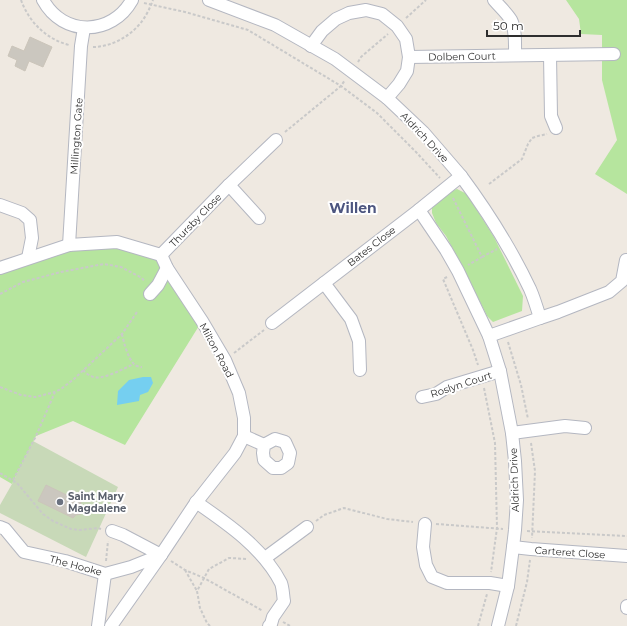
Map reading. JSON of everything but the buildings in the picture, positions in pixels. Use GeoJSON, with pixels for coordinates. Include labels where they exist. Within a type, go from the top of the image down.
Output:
{"type":"FeatureCollection","features":[{"type":"Feature","properties":{"kind":"street"},"geometry":{"type":"LineString","coordinates":[[43,0],[47,7],[57,17],[69,24],[84,28],[95,27],[117,19],[132,1]]}},
{"type":"Feature","properties":{"kind":"street","name":"Aldrich Drive"},"geometry":{"type":"LineString","coordinates":[[209,0],[235,4],[335,59],[387,98],[423,132],[461,176],[478,199],[506,244],[530,289],[540,318]]}},
{"type":"Feature","properties":{"kind":"street"},"geometry":{"type":"LineString","coordinates":[[494,0],[511,19],[515,35],[515,55]]}},
{"type":"Feature","properties":{"kind":"street"},"geometry":{"type":"LineString","coordinates":[[311,46],[322,31],[336,19],[349,13],[366,10],[382,14],[397,26],[406,39],[409,57],[407,71],[399,84],[387,98]]}},
{"type":"Feature","properties":{"kind":"street","name":"Millington Gate"},"geometry":{"type":"LineString","coordinates":[[69,245],[81,46],[84,28]]}},
{"type":"Feature","properties":{"kind":"street","name":"Dolben Court"},"geometry":{"type":"LineString","coordinates":[[409,57],[614,54]]}},
{"type":"Feature","properties":{"kind":"street"},"geometry":{"type":"LineString","coordinates":[[550,55],[551,116],[556,128]]}},
{"type":"Feature","properties":{"kind":"street","name":"Thursby Close"},"geometry":{"type":"LineString","coordinates":[[161,256],[229,185],[276,140]]}},
{"type":"Feature","properties":{"kind":"street"},"geometry":{"type":"LineString","coordinates":[[418,210],[461,176]]}},
{"type":"Feature","properties":{"kind":"street","name":"Thursby Close"},"geometry":{"type":"LineString","coordinates":[[229,185],[259,218]]}},
{"type":"Feature","properties":{"kind":"street"},"geometry":{"type":"LineString","coordinates":[[0,204],[22,213],[30,220],[32,238],[28,258]]}},
{"type":"Feature","properties":{"kind":"street","name":"Aldrich Drive"},"geometry":{"type":"LineString","coordinates":[[418,210],[446,250],[458,271],[489,336],[500,372],[512,433],[517,500],[515,530],[508,586],[498,626]]}},
{"type":"Feature","properties":{"kind":"street","name":"Bates Close"},"geometry":{"type":"LineString","coordinates":[[272,323],[418,210]]}},
{"type":"Feature","properties":{"kind":"street"},"geometry":{"type":"LineString","coordinates":[[0,268],[69,245],[116,242],[161,256]]}},
{"type":"Feature","properties":{"kind":"street","name":"Milton Road"},"geometry":{"type":"LineString","coordinates":[[161,256],[225,360],[239,393],[244,418],[244,436]]}},
{"type":"Feature","properties":{"kind":"street"},"geometry":{"type":"LineString","coordinates":[[489,336],[558,312],[609,292],[622,281],[626,260]]}},
{"type":"Feature","properties":{"kind":"street"},"geometry":{"type":"LineString","coordinates":[[154,290],[167,268]]}},
{"type":"Feature","properties":{"kind":"street"},"geometry":{"type":"LineString","coordinates":[[324,283],[351,319],[359,341],[360,370]]}},
{"type":"Feature","properties":{"kind":"street","name":"Roslyn Court"},"geometry":{"type":"LineString","coordinates":[[422,397],[436,394],[447,387],[500,372]]}},
{"type":"Feature","properties":{"kind":"street"},"geometry":{"type":"LineString","coordinates":[[512,433],[566,426],[585,428]]}},
{"type":"Feature","properties":{"kind":"street"},"geometry":{"type":"LineString","coordinates":[[111,626],[196,502],[234,454],[244,436],[264,445]]}},
{"type":"Feature","properties":{"kind":"street"},"geometry":{"type":"LineString","coordinates":[[196,502],[220,518],[254,547],[265,558],[282,584],[284,601],[271,622]]}},
{"type":"Feature","properties":{"kind":"street"},"geometry":{"type":"LineString","coordinates":[[425,524],[423,547],[426,565],[432,577],[447,583],[490,583],[508,586]]}},
{"type":"Feature","properties":{"kind":"street","name":"The Hooke"},"geometry":{"type":"LineString","coordinates":[[0,527],[4,529],[24,552],[65,561],[105,574],[131,567],[161,555]]}},
{"type":"Feature","properties":{"kind":"street"},"geometry":{"type":"LineString","coordinates":[[265,558],[307,527]]}},
{"type":"Feature","properties":{"kind":"street"},"geometry":{"type":"LineString","coordinates":[[111,531],[161,555]]}},
{"type":"Feature","properties":{"kind":"street","name":"Carteret Close"},"geometry":{"type":"LineString","coordinates":[[513,547],[627,556]]}},
{"type":"Feature","properties":{"kind":"street"},"geometry":{"type":"LineString","coordinates":[[98,626],[105,574]]}},
{"type":"Feature","properties":{"kind":"path"},"geometry":{"type":"LineString","coordinates":[[132,1],[185,12],[248,30],[341,86],[377,113],[448,187],[482,258]]}},
{"type":"Feature","properties":{"kind":"path"},"geometry":{"type":"LineString","coordinates":[[489,184],[522,159],[532,138],[547,135],[556,128]]}},
{"type":"Feature","properties":{"kind":"path"},"geometry":{"type":"LineString","coordinates":[[478,626],[490,583],[497,528],[495,443],[481,377],[473,350],[443,279],[506,244]]}},
{"type":"Feature","properties":{"kind":"path"},"geometry":{"type":"LineString","coordinates":[[0,294],[23,282],[61,272],[104,264],[121,267],[142,278],[154,290]]}},
{"type":"Feature","properties":{"kind":"path"},"geometry":{"type":"LineString","coordinates":[[0,387],[28,396],[54,392],[61,389],[74,379],[122,334],[137,312]]}},
{"type":"Feature","properties":{"kind":"path"},"geometry":{"type":"LineString","coordinates":[[225,360],[272,323]]}},
{"type":"Feature","properties":{"kind":"path"},"geometry":{"type":"LineString","coordinates":[[122,334],[127,352],[134,364],[142,367]]}},
{"type":"Feature","properties":{"kind":"path"},"geometry":{"type":"LineString","coordinates":[[83,370],[92,377],[99,378],[134,364]]}},
{"type":"Feature","properties":{"kind":"path"},"geometry":{"type":"LineString","coordinates":[[13,480],[36,436],[54,392]]}},
{"type":"Feature","properties":{"kind":"path"},"geometry":{"type":"LineString","coordinates":[[0,472],[17,483],[43,514],[53,522],[71,529],[80,530],[98,528],[111,531],[105,574]]}},
{"type":"Feature","properties":{"kind":"path"},"geometry":{"type":"LineString","coordinates":[[307,527],[324,515],[344,508],[387,519],[425,524],[627,536]]}},
{"type":"Feature","properties":{"kind":"path"},"geometry":{"type":"LineString","coordinates":[[161,555],[185,570],[204,578],[271,622],[290,626]]}},
{"type":"Feature","properties":{"kind":"path"},"geometry":{"type":"LineString","coordinates":[[197,591],[208,569],[229,558],[265,558]]}},
{"type":"Feature","properties":{"kind":"path"},"geometry":{"type":"LineString","coordinates":[[185,570],[197,591],[200,608],[210,626]]}},
{"type":"Feature","properties":{"kind":"green space"},"geometry":{"type":"Polygon","coordinates":[[[566,0],[627,0],[627,194],[595,174],[617,140],[602,80],[602,35],[581,34],[579,19],[566,0]]]}},
{"type":"Feature","properties":{"kind":"green space"},"geometry":{"type":"Polygon","coordinates":[[[457,189],[467,194],[494,237],[523,296],[522,311],[493,322],[487,316],[469,280],[461,268],[446,236],[436,223],[432,213],[432,206],[445,194],[457,189]]]}},
{"type":"Feature","properties":{"kind":"green space"},"geometry":{"type":"Polygon","coordinates":[[[117,242],[161,255],[202,321],[125,445],[73,421],[36,436],[12,484],[0,477],[0,268],[28,258],[117,242]]]}},
{"type":"Feature","properties":{"kind":"green space"},"geometry":{"type":"Polygon","coordinates":[[[33,441],[118,487],[86,557],[0,513],[0,505],[33,441]]]}},
{"type":"Feature","properties":{"kind":"water"},"geometry":{"type":"Polygon","coordinates":[[[151,377],[153,383],[148,392],[140,395],[139,401],[117,405],[118,391],[129,380],[151,377]]]}},
{"type":"Feature","properties":{"kind":"place","name":"Saint Mary Magdalene"},"geometry":{"type":"Point","coordinates":[60,502]}},
{"type":"Feature","properties":{"kind":"district","name":"Willen"},"geometry":{"type":"Point","coordinates":[353,208]}}]}
